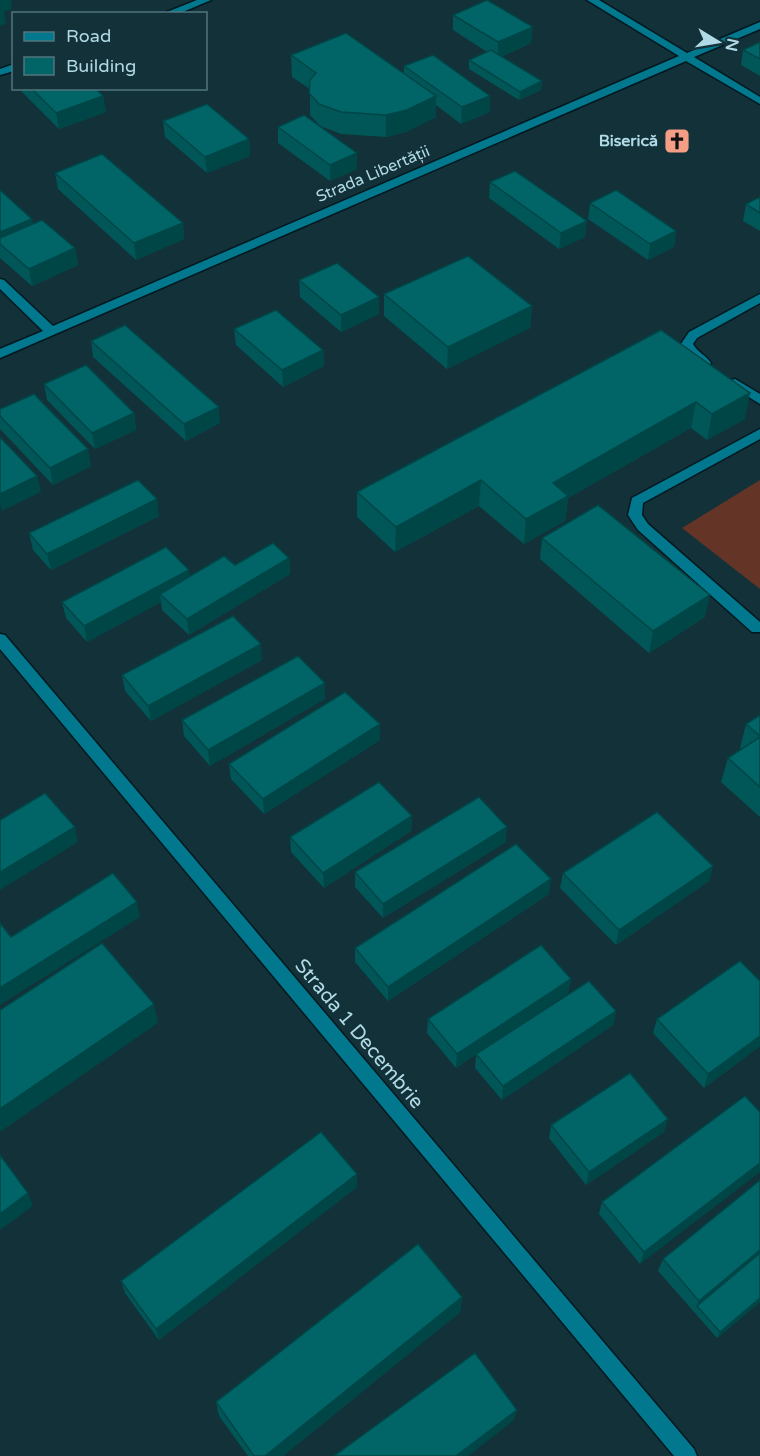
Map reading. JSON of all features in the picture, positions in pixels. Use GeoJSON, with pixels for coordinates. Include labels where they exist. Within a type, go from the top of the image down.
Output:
{"type":"FeatureCollection","features":[{"type":"Feature","properties":{"kind":"street"},"geometry":{"type":"LineString","coordinates":[[173,12],[206,0]]}},
{"type":"Feature","properties":{"kind":"street"},"geometry":{"type":"LineString","coordinates":[[592,0],[760,101]]}},
{"type":"Feature","properties":{"kind":"street","name":"Strada Libertății"},"geometry":{"type":"LineString","coordinates":[[0,354],[760,25]]}},
{"type":"Feature","properties":{"kind":"street"},"geometry":{"type":"LineString","coordinates":[[0,283],[52,332]]}},
{"type":"Feature","properties":{"kind":"street"},"geometry":{"type":"LineString","coordinates":[[760,298],[693,335],[687,344],[693,355],[760,400]]}},
{"type":"Feature","properties":{"kind":"street"},"geometry":{"type":"LineString","coordinates":[[757,628],[643,527],[635,514],[637,501],[760,433]]}},
{"type":"Feature","properties":{"kind":"street","name":"Strada 1 Decembrie"},"geometry":{"type":"LineString","coordinates":[[0,639],[687,1456]]}},
{"type":"Feature","properties":{"kind":"shaded area"},"geometry":{"type":"Polygon","coordinates":[[[760,480],[760,589],[682,528],[760,480]]]}},
{"type":"Feature","properties":{"kind":"building"},"geometry":{"type":"Polygon","coordinates":[[[487,0],[533,27],[498,42],[453,15],[487,0]]]}},
{"type":"Feature","properties":{"kind":"building"},"geometry":{"type":"Polygon","coordinates":[[[346,33],[436,96],[407,110],[386,115],[341,112],[319,104],[309,93],[310,80],[316,73],[291,55],[346,33]]]}},
{"type":"Feature","properties":{"kind":"building"},"geometry":{"type":"Polygon","coordinates":[[[760,42],[760,59],[743,50],[760,42]]]}},
{"type":"Feature","properties":{"kind":"building"},"geometry":{"type":"Polygon","coordinates":[[[491,50],[542,81],[520,92],[469,60],[491,50]]]}},
{"type":"Feature","properties":{"kind":"building"},"geometry":{"type":"Polygon","coordinates":[[[433,55],[490,96],[462,107],[404,66],[433,55]]]}},
{"type":"Feature","properties":{"kind":"building"},"geometry":{"type":"Polygon","coordinates":[[[33,90],[97,90],[103,96],[56,113],[33,90]]]}},
{"type":"Feature","properties":{"kind":"building"},"geometry":{"type":"Polygon","coordinates":[[[207,104],[249,139],[205,157],[163,121],[207,104]]]}},
{"type":"Feature","properties":{"kind":"building"},"geometry":{"type":"Polygon","coordinates":[[[304,115],[357,153],[330,165],[278,127],[304,115]]]}},
{"type":"Feature","properties":{"kind":"building"},"geometry":{"type":"Polygon","coordinates":[[[102,154],[183,223],[134,243],[55,173],[102,154]]]}},
{"type":"Feature","properties":{"kind":"building"},"geometry":{"type":"Polygon","coordinates":[[[515,171],[587,221],[561,233],[490,182],[515,171]]]}},
{"type":"Feature","properties":{"kind":"building"},"geometry":{"type":"Polygon","coordinates":[[[0,190],[32,219],[0,232],[0,190]]]}},
{"type":"Feature","properties":{"kind":"building"},"geometry":{"type":"Polygon","coordinates":[[[616,190],[676,231],[650,244],[590,203],[616,190]]]}},
{"type":"Feature","properties":{"kind":"building"},"geometry":{"type":"Polygon","coordinates":[[[760,197],[760,213],[746,204],[760,197]]]}},
{"type":"Feature","properties":{"kind":"building"},"geometry":{"type":"Polygon","coordinates":[[[42,220],[75,248],[29,269],[0,244],[0,238],[42,220]]]}},
{"type":"Feature","properties":{"kind":"building"},"geometry":{"type":"Polygon","coordinates":[[[468,256],[532,306],[448,347],[384,294],[468,256]]]}},
{"type":"Feature","properties":{"kind":"building"},"geometry":{"type":"Polygon","coordinates":[[[337,263],[379,297],[341,315],[299,280],[337,263]]]}},
{"type":"Feature","properties":{"kind":"building"},"geometry":{"type":"Polygon","coordinates":[[[276,310],[323,350],[282,370],[234,329],[276,310]]]}},
{"type":"Feature","properties":{"kind":"building"},"geometry":{"type":"Polygon","coordinates":[[[125,325],[219,407],[184,424],[91,341],[125,325]]]}},
{"type":"Feature","properties":{"kind":"building"},"geometry":{"type":"Polygon","coordinates":[[[661,330],[750,393],[712,414],[696,402],[553,483],[568,496],[526,519],[481,480],[396,527],[357,492],[661,330]]]}},
{"type":"Feature","properties":{"kind":"building"},"geometry":{"type":"Polygon","coordinates":[[[86,365],[134,413],[92,433],[44,384],[86,365]]]}},
{"type":"Feature","properties":{"kind":"building"},"geometry":{"type":"Polygon","coordinates":[[[34,394],[88,449],[50,468],[0,416],[0,409],[34,394]]]}},
{"type":"Feature","properties":{"kind":"building"},"geometry":{"type":"Polygon","coordinates":[[[0,437],[37,476],[0,494],[0,437]]]}},
{"type":"Feature","properties":{"kind":"building"},"geometry":{"type":"Polygon","coordinates":[[[138,480],[157,499],[47,554],[29,533],[138,480]]]}},
{"type":"Feature","properties":{"kind":"building"},"geometry":{"type":"Polygon","coordinates":[[[598,505],[710,595],[653,631],[542,538],[598,505]]]}},
{"type":"Feature","properties":{"kind":"building"},"geometry":{"type":"Polygon","coordinates":[[[273,543],[289,558],[187,619],[160,594],[224,556],[235,565],[273,543]]]}},
{"type":"Feature","properties":{"kind":"building"},"geometry":{"type":"Polygon","coordinates":[[[166,547],[189,570],[84,626],[62,602],[166,547]]]}},
{"type":"Feature","properties":{"kind":"building"},"geometry":{"type":"Polygon","coordinates":[[[233,616],[261,644],[148,706],[122,675],[233,616]]]}},
{"type":"Feature","properties":{"kind":"building"},"geometry":{"type":"Polygon","coordinates":[[[298,656],[325,683],[208,750],[182,720],[298,656]]]}},
{"type":"Feature","properties":{"kind":"building"},"geometry":{"type":"Polygon","coordinates":[[[345,692],[380,724],[263,799],[229,764],[345,692]]]}},
{"type":"Feature","properties":{"kind":"building"},"geometry":{"type":"Polygon","coordinates":[[[760,715],[760,736],[746,724],[760,715]]]}},
{"type":"Feature","properties":{"kind":"building"},"geometry":{"type":"Polygon","coordinates":[[[760,737],[760,787],[728,758],[760,737]]]}},
{"type":"Feature","properties":{"kind":"building"},"geometry":{"type":"Polygon","coordinates":[[[379,782],[412,816],[323,873],[290,837],[379,782]]]}},
{"type":"Feature","properties":{"kind":"building"},"geometry":{"type":"Polygon","coordinates":[[[45,793],[75,827],[0,872],[0,820],[45,793]]]}},
{"type":"Feature","properties":{"kind":"building"},"geometry":{"type":"Polygon","coordinates":[[[479,797],[507,827],[383,904],[355,872],[479,797]]]}},
{"type":"Feature","properties":{"kind":"building"},"geometry":{"type":"Polygon","coordinates":[[[657,812],[713,866],[619,930],[563,873],[657,812]]]}},
{"type":"Feature","properties":{"kind":"building"},"geometry":{"type":"Polygon","coordinates":[[[516,844],[551,879],[388,987],[355,948],[516,844]]]}},
{"type":"Feature","properties":{"kind":"building"},"geometry":{"type":"Polygon","coordinates":[[[113,873],[137,902],[0,988],[0,923],[11,937],[113,873]]]}},
{"type":"Feature","properties":{"kind":"building"},"geometry":{"type":"Polygon","coordinates":[[[102,943],[154,1004],[0,1109],[0,1010],[102,943]]]}},
{"type":"Feature","properties":{"kind":"building"},"geometry":{"type":"Polygon","coordinates":[[[541,945],[571,979],[457,1054],[428,1019],[541,945]]]}},
{"type":"Feature","properties":{"kind":"building"},"geometry":{"type":"Polygon","coordinates":[[[740,961],[760,981],[760,1036],[708,1074],[657,1019],[740,961]]]}},
{"type":"Feature","properties":{"kind":"building"},"geometry":{"type":"Polygon","coordinates":[[[589,981],[616,1011],[503,1086],[476,1054],[589,981]]]}},
{"type":"Feature","properties":{"kind":"building"},"geometry":{"type":"Polygon","coordinates":[[[630,1073],[668,1119],[589,1172],[551,1125],[630,1073]]]}},
{"type":"Feature","properties":{"kind":"building"},"geometry":{"type":"Polygon","coordinates":[[[745,1096],[760,1112],[760,1163],[644,1252],[602,1202],[745,1096]]]}},
{"type":"Feature","properties":{"kind":"building"},"geometry":{"type":"Polygon","coordinates":[[[321,1132],[357,1174],[156,1329],[121,1281],[321,1132]]]}},
{"type":"Feature","properties":{"kind":"building"},"geometry":{"type":"Polygon","coordinates":[[[0,1155],[28,1193],[0,1214],[0,1155]]]}},
{"type":"Feature","properties":{"kind":"building"},"geometry":{"type":"Polygon","coordinates":[[[760,1180],[760,1250],[699,1301],[663,1259],[760,1180]]]}},
{"type":"Feature","properties":{"kind":"building"},"geometry":{"type":"Polygon","coordinates":[[[418,1244],[462,1297],[265,1456],[254,1456],[216,1402],[418,1244]]]}},
{"type":"Feature","properties":{"kind":"building"},"geometry":{"type":"Polygon","coordinates":[[[760,1253],[760,1298],[720,1332],[697,1306],[760,1253]]]}},
{"type":"Feature","properties":{"kind":"building"},"geometry":{"type":"Polygon","coordinates":[[[475,1353],[517,1410],[456,1456],[334,1456],[475,1353]]]}},
{"type":"Feature","properties":{"kind":"place","name":"Biserică"},"geometry":{"type":"Point","coordinates":[677,141]}}]}
